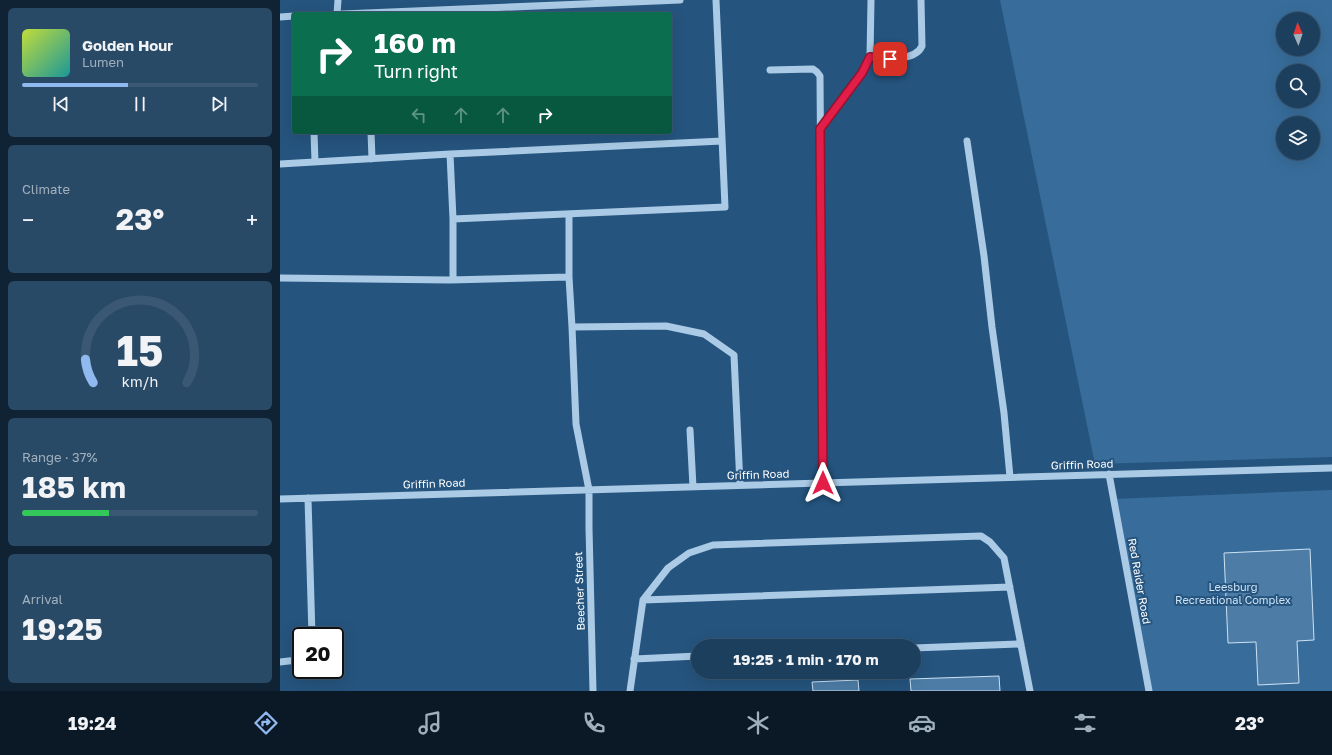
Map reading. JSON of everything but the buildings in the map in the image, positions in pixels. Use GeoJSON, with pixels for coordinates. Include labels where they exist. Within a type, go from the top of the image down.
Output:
{"type":"FeatureCollection","features":[{"type":"Feature","properties":{"kind":"street"},"geometry":{"type":"LineString","coordinates":[[336,12],[338,0]]}},
{"type":"Feature","properties":{"kind":"street"},"geometry":{"type":"LineString","coordinates":[[389,12],[680,0]]}},
{"type":"Feature","properties":{"kind":"street"},"geometry":{"type":"LineString","coordinates":[[454,219],[725,207],[716,0]]}},
{"type":"Feature","properties":{"kind":"street"},"geometry":{"type":"LineString","coordinates":[[820,129],[862,73],[870,57],[871,0]]}},
{"type":"Feature","properties":{"kind":"street"},"geometry":{"type":"LineString","coordinates":[[870,57],[890,59],[914,55],[920,51],[922,46],[921,0]]}},
{"type":"Feature","properties":{"kind":"street"},"geometry":{"type":"LineString","coordinates":[[280,17],[292,16]]}},
{"type":"Feature","properties":{"kind":"street"},"geometry":{"type":"LineString","coordinates":[[770,70],[813,69],[820,76],[823,483]]}},
{"type":"Feature","properties":{"kind":"street"},"geometry":{"type":"LineString","coordinates":[[314,134],[316,162]]}},
{"type":"Feature","properties":{"kind":"street"},"geometry":{"type":"LineString","coordinates":[[371,134],[372,159]]}},
{"type":"Feature","properties":{"kind":"street"},"geometry":{"type":"LineString","coordinates":[[280,164],[722,141]]}},
{"type":"Feature","properties":{"kind":"street"},"geometry":{"type":"LineString","coordinates":[[967,141],[984,256],[1004,413],[1010,478]]}},
{"type":"Feature","properties":{"kind":"street"},"geometry":{"type":"LineString","coordinates":[[450,154],[454,219],[453,280]]}},
{"type":"Feature","properties":{"kind":"street","name":"Beecher Street"},"geometry":{"type":"LineString","coordinates":[[569,214],[569,277],[576,424],[589,490],[588,528],[593,691]]}},
{"type":"Feature","properties":{"kind":"street"},"geometry":{"type":"LineString","coordinates":[[280,278],[453,280],[569,277]]}},
{"type":"Feature","properties":{"kind":"street"},"geometry":{"type":"LineString","coordinates":[[572,327],[666,326],[704,334],[734,355],[740,485]]}},
{"type":"Feature","properties":{"kind":"street"},"geometry":{"type":"LineString","coordinates":[[690,430],[693,487]]}},
{"type":"Feature","properties":{"kind":"street","name":"Griffin Road"},"geometry":{"type":"LineString","coordinates":[[280,499],[1332,468]]}},
{"type":"Feature","properties":{"kind":"street","name":"Red Raider Road"},"geometry":{"type":"LineString","coordinates":[[1109,474],[1149,691]]}},
{"type":"Feature","properties":{"kind":"street"},"geometry":{"type":"LineString","coordinates":[[308,498],[312,627]]}},
{"type":"Feature","properties":{"kind":"street"},"geometry":{"type":"LineString","coordinates":[[630,691],[643,600],[668,568],[689,553],[713,545],[721,544],[981,536],[990,542],[1004,558],[1030,691]]}},
{"type":"Feature","properties":{"kind":"street"},"geometry":{"type":"LineString","coordinates":[[643,600],[1010,587]]}},
{"type":"Feature","properties":{"kind":"street"},"geometry":{"type":"LineString","coordinates":[[921,648],[1021,644]]}},
{"type":"Feature","properties":{"kind":"street"},"geometry":{"type":"LineString","coordinates":[[634,659],[691,656]]}},
{"type":"Feature","properties":{"kind":"street"},"geometry":{"type":"LineString","coordinates":[[280,662],[292,661]]}},
{"type":"Feature","properties":{"kind":"green space"},"geometry":{"type":"Polygon","coordinates":[[[1000,0],[1332,0],[1332,457],[1095,464],[1000,0]]]}},
{"type":"Feature","properties":{"kind":"green space","name":"Leesburg Recreational Complex"},"geometry":{"type":"Polygon","coordinates":[[[1332,490],[1332,691],[1152,691],[1113,499],[1332,490]]]}},
{"type":"Feature","properties":{"kind":"route"},"geometry":{"type":"LineString","coordinates":[[823,483],[820,129],[862,73],[870,57],[890,59]]}}]}
